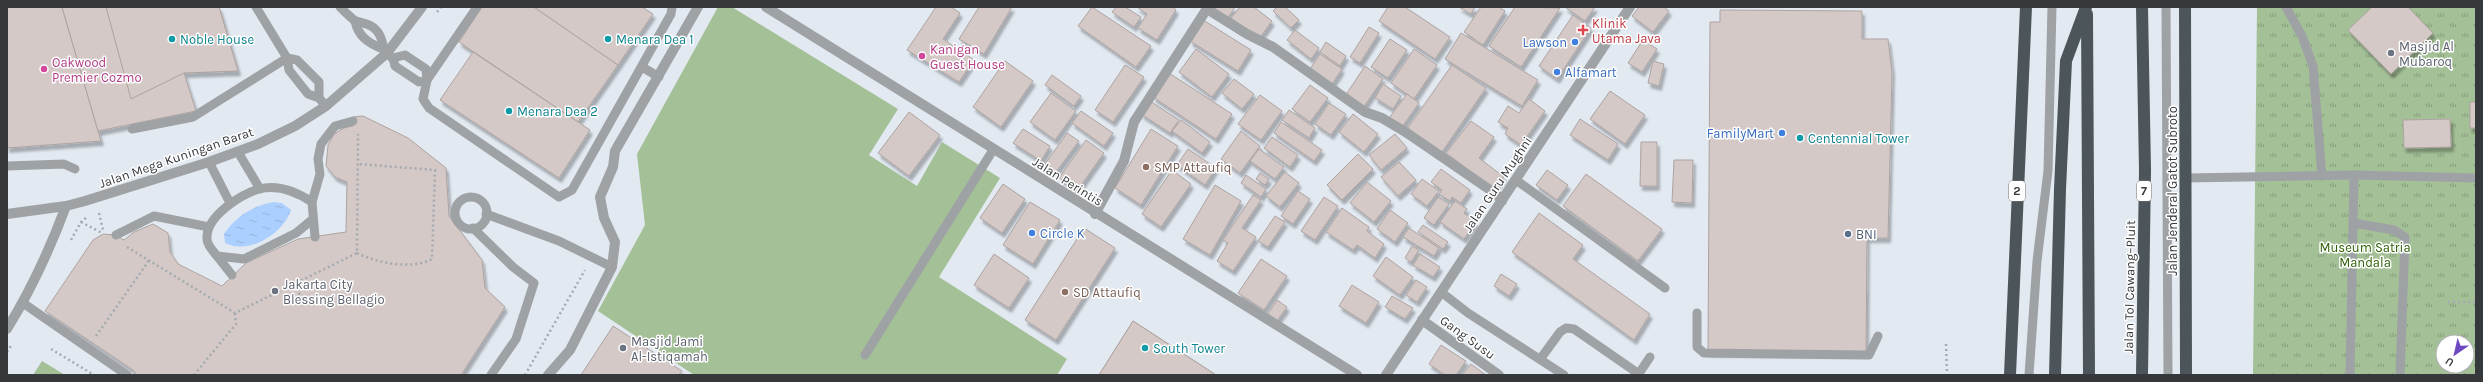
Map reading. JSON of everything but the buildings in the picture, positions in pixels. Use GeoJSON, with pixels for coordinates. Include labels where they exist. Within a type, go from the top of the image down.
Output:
{"type":"FeatureCollection","features":[{"type":"Feature","properties":{"kind":"highway","name":"2"},"geometry":{"type":"LineString","coordinates":[[2010,375],[2026,7]]}},
{"type":"Feature","properties":{"kind":"highway"},"geometry":{"type":"LineString","coordinates":[[2055,375],[2060,189],[2066,61],[2086,7]]}},
{"type":"Feature","properties":{"kind":"highway"},"geometry":{"type":"LineString","coordinates":[[2086,7],[2089,375]]}},
{"type":"Feature","properties":{"kind":"highway","name":"Jalan Tol Cawang–Pluit"},"geometry":{"type":"LineString","coordinates":[[2142,7],[2145,170],[2142,375]]}},
{"type":"Feature","properties":{"kind":"highway","name":"Jalan Jenderal Gatot Subroto"},"geometry":{"type":"LineString","coordinates":[[2185,7],[2186,375]]}},
{"type":"Feature","properties":{"kind":"street","name":"Jalan Mega Kuningan Barat"},"geometry":{"type":"LineString","coordinates":[[7,214],[66,206],[238,152],[295,126],[326,106],[388,54],[422,7]]}},
{"type":"Feature","properties":{"kind":"street"},"geometry":{"type":"LineString","coordinates":[[548,375],[570,350],[612,266],[615,242],[604,218],[600,196],[613,167],[615,151],[698,7]]}},
{"type":"Feature","properties":{"kind":"street","name":"Jalan Perintis"},"geometry":{"type":"LineString","coordinates":[[766,7],[993,150],[1357,375]]}},
{"type":"Feature","properties":{"kind":"street","name":"Jalan Guru Mughni"},"geometry":{"type":"LineString","coordinates":[[1386,375],[1630,7]]}},
{"type":"Feature","properties":{"kind":"street"},"geometry":{"type":"LineString","coordinates":[[1096,214],[1124,161],[1134,122],[1207,8],[1248,34],[1273,46],[1365,112],[1382,118],[1407,133],[1496,194],[1502,201]]}},
{"type":"Feature","properties":{"kind":"street"},"geometry":{"type":"LineString","coordinates":[[7,329],[51,246],[66,206]]}},
{"type":"Feature","properties":{"kind":"street","name":"Gang Susu"},"geometry":{"type":"LineString","coordinates":[[1422,320],[1499,375]]}},
{"type":"Feature","properties":{"kind":"lane"},"geometry":{"type":"LineString","coordinates":[[256,7],[287,58],[287,64],[298,82],[308,94],[319,98],[326,106]]}},
{"type":"Feature","properties":{"kind":"lane"},"geometry":{"type":"LineString","coordinates":[[340,7],[355,20],[367,23],[378,32],[395,66],[419,82],[427,80],[477,7]]}},
{"type":"Feature","properties":{"kind":"lane"},"geometry":{"type":"LineString","coordinates":[[355,20],[357,31],[372,44],[388,54],[405,55],[426,69],[427,80],[423,99],[429,108],[559,197],[572,190],[672,14],[672,7]]}},
{"type":"Feature","properties":{"kind":"lane"},"geometry":{"type":"LineString","coordinates":[[2029,375],[2037,261],[2048,171],[2052,7]]}},
{"type":"Feature","properties":{"kind":"lane"},"geometry":{"type":"LineString","coordinates":[[2166,7],[2168,375]]}},
{"type":"Feature","properties":{"kind":"lane"},"geometry":{"type":"LineString","coordinates":[[2286,7],[2302,36],[2313,66],[2322,176]]}},
{"type":"Feature","properties":{"kind":"lane"},"geometry":{"type":"LineString","coordinates":[[132,129],[193,117],[287,58],[297,60],[319,82],[319,98]]}},
{"type":"Feature","properties":{"kind":"lane"},"geometry":{"type":"LineString","coordinates":[[642,68],[659,77]]}},
{"type":"Feature","properties":{"kind":"lane"},"geometry":{"type":"LineString","coordinates":[[315,237],[312,202],[320,174],[318,160],[321,144],[335,126],[353,121]]}},
{"type":"Feature","properties":{"kind":"lane"},"geometry":{"type":"LineString","coordinates":[[865,356],[993,150]]}},
{"type":"Feature","properties":{"kind":"lane"},"geometry":{"type":"LineString","coordinates":[[238,152],[260,189]]}},
{"type":"Feature","properties":{"kind":"lane"},"geometry":{"type":"LineString","coordinates":[[208,162],[230,203]]}},
{"type":"Feature","properties":{"kind":"lane"},"geometry":{"type":"LineString","coordinates":[[7,166],[64,164],[74,169]]}},
{"type":"Feature","properties":{"kind":"lane"},"geometry":{"type":"LineString","coordinates":[[2186,178],[2354,175],[2476,178]]}},
{"type":"Feature","properties":{"kind":"lane"},"geometry":{"type":"LineString","coordinates":[[2350,375],[2354,175]]}},
{"type":"Feature","properties":{"kind":"lane"},"geometry":{"type":"LineString","coordinates":[[1516,180],[1665,288]]}},
{"type":"Feature","properties":{"kind":"lane"},"geometry":{"type":"LineString","coordinates":[[232,275],[210,247],[206,238],[209,227],[216,217],[230,203],[260,189],[278,188],[297,192],[312,202]]}},
{"type":"Feature","properties":{"kind":"lane"},"geometry":{"type":"LineString","coordinates":[[465,198],[476,198],[484,204],[486,214],[477,226],[463,226],[456,219],[458,204],[465,198]]}},
{"type":"Feature","properties":{"kind":"lane"},"geometry":{"type":"LineString","coordinates":[[486,214],[559,241],[592,258],[612,266]]}},
{"type":"Feature","properties":{"kind":"lane"},"geometry":{"type":"LineString","coordinates":[[116,235],[154,216],[209,227]]}},
{"type":"Feature","properties":{"kind":"lane"},"geometry":{"type":"LineString","coordinates":[[217,256],[244,259],[296,233],[313,218]]}},
{"type":"Feature","properties":{"kind":"lane"},"geometry":{"type":"LineString","coordinates":[[2353,223],[2394,230],[2405,237],[2400,375]]}},
{"type":"Feature","properties":{"kind":"lane"},"geometry":{"type":"LineString","coordinates":[[477,226],[493,248],[534,283],[516,339],[491,375]]}},
{"type":"Feature","properties":{"kind":"lane"},"geometry":{"type":"LineString","coordinates":[[1441,292],[1468,313],[1541,358],[1564,375]]}},
{"type":"Feature","properties":{"kind":"lane"},"geometry":{"type":"LineString","coordinates":[[22,303],[127,375]]}},
{"type":"Feature","properties":{"kind":"lane"},"geometry":{"type":"LineString","coordinates":[[1697,313],[1698,347],[1704,353],[1870,355],[1878,336]]}},
{"type":"Feature","properties":{"kind":"lane"},"geometry":{"type":"LineString","coordinates":[[1541,358],[1560,332],[1566,328],[1574,329],[1638,374],[1650,358]]}},
{"type":"Feature","properties":{"kind":"path"},"geometry":{"type":"LineString","coordinates":[[357,253],[373,261],[422,264],[432,259],[435,170],[358,164]]}},
{"type":"Feature","properties":{"kind":"path"},"geometry":{"type":"LineString","coordinates":[[81,222],[104,234],[98,208]]}},
{"type":"Feature","properties":{"kind":"path"},"geometry":{"type":"LineString","coordinates":[[524,375],[592,258]]}},
{"type":"Feature","properties":{"kind":"path"},"geometry":{"type":"LineString","coordinates":[[101,343],[95,338],[103,324],[150,259]]}},
{"type":"Feature","properties":{"kind":"path"},"geometry":{"type":"LineString","coordinates":[[294,284],[300,295]]}},
{"type":"Feature","properties":{"kind":"path"},"geometry":{"type":"LineString","coordinates":[[2448,302],[2476,302]]}},
{"type":"Feature","properties":{"kind":"path"},"geometry":{"type":"LineString","coordinates":[[194,375],[236,324],[235,313]]}},
{"type":"Feature","properties":{"kind":"path"},"geometry":{"type":"LineString","coordinates":[[1946,344],[1947,375]]}},
{"type":"Feature","properties":{"kind":"path"},"geometry":{"type":"LineString","coordinates":[[52,349],[94,375]]}},
{"type":"Feature","properties":{"kind":"green space"},"geometry":{"type":"Polygon","coordinates":[[[718,7],[732,7],[898,109],[869,155],[917,186],[942,142],[1000,178],[939,277],[1067,359],[1057,375],[694,375],[598,311],[645,225],[637,154],[718,7]]]}},
{"type":"Feature","properties":{"kind":"green space","name":"Museum Satria Mandala"},"geometry":{"type":"Polygon","coordinates":[[[2257,7],[2476,7],[2476,375],[2253,375],[2257,7]]]}},
{"type":"Feature","properties":{"kind":"green space"},"geometry":{"type":"Polygon","coordinates":[[[42,361],[65,375],[33,375],[42,361]]]}},
{"type":"Feature","properties":{"kind":"water"},"geometry":{"type":"Polygon","coordinates":[[[273,202],[282,203],[291,210],[281,227],[273,234],[264,240],[244,246],[234,246],[225,243],[224,234],[234,222],[252,209],[273,202]]]}},
{"type":"Feature","properties":{"kind":"place","name":"Klinik Utama Java"},"geometry":{"type":"Point","coordinates":[1583,30]}},
{"type":"Feature","properties":{"kind":"place","name":"Noble House"},"geometry":{"type":"Point","coordinates":[172,39]}},
{"type":"Feature","properties":{"kind":"place","name":"Menara Dea 1"},"geometry":{"type":"Point","coordinates":[608,39]}},
{"type":"Feature","properties":{"kind":"place","name":"Lawson"},"geometry":{"type":"Point","coordinates":[1575,42]}},
{"type":"Feature","properties":{"kind":"place","name":"Masjid Al Mubaroq"},"geometry":{"type":"Point","coordinates":[2391,53]}},
{"type":"Feature","properties":{"kind":"place","name":"Kanigan Guest House"},"geometry":{"type":"Point","coordinates":[922,56]}},
{"type":"Feature","properties":{"kind":"place","name":"Oakwood Premier Cozmo"},"geometry":{"type":"Point","coordinates":[44,69]}},
{"type":"Feature","properties":{"kind":"place","name":"Alfamart"},"geometry":{"type":"Point","coordinates":[1557,72]}},
{"type":"Feature","properties":{"kind":"place","name":"Menara Dea 2"},"geometry":{"type":"Point","coordinates":[509,111]}},
{"type":"Feature","properties":{"kind":"place","name":"FamilyMart"},"geometry":{"type":"Point","coordinates":[1782,133]}},
{"type":"Feature","properties":{"kind":"place","name":"Centennial Tower"},"geometry":{"type":"Point","coordinates":[1800,138]}},
{"type":"Feature","properties":{"kind":"place","name":"SMP Attaufiq"},"geometry":{"type":"Point","coordinates":[1146,167]}},
{"type":"Feature","properties":{"kind":"place","name":"Circle K"},"geometry":{"type":"Point","coordinates":[1032,233]}},
{"type":"Feature","properties":{"kind":"place","name":"BNI"},"geometry":{"type":"Point","coordinates":[1848,234]}},
{"type":"Feature","properties":{"kind":"place","name":"Jakarta City Blessing Bellagio"},"geometry":{"type":"Point","coordinates":[275,291]}},
{"type":"Feature","properties":{"kind":"place","name":"SD Attaufiq"},"geometry":{"type":"Point","coordinates":[1065,292]}},
{"type":"Feature","properties":{"kind":"place","name":"Masjid Jami Al-Istiqamah"},"geometry":{"type":"Point","coordinates":[623,348]}},
{"type":"Feature","properties":{"kind":"place","name":"South Tower"},"geometry":{"type":"Point","coordinates":[1145,348]}}]}
